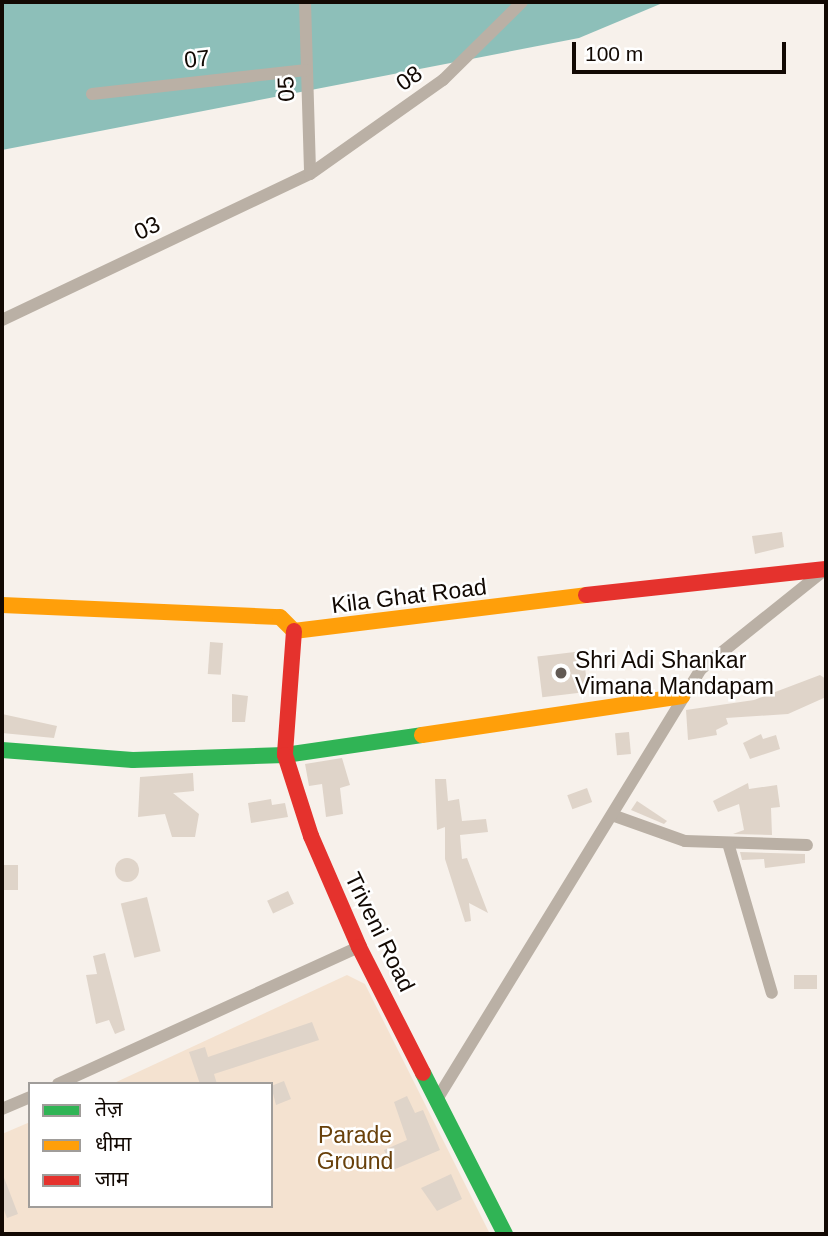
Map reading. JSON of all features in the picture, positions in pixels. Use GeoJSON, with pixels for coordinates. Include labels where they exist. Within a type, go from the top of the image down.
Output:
{"type":"FeatureCollection","features":[{"type":"Feature","properties":{"kind":"main road","name":"Kila Ghat Road"},"geometry":{"type":"LineString","coordinates":[[294,631],[810,567],[826,569]]}},
{"type":"Feature","properties":{"kind":"main road"},"geometry":{"type":"LineString","coordinates":[[2,605],[280,617],[294,631]]}},
{"type":"Feature","properties":{"kind":"main road","name":"Triveni Road"},"geometry":{"type":"LineString","coordinates":[[294,631],[285,755],[311,836],[359,947],[439,1096],[505,1234]]}},
{"type":"Feature","properties":{"kind":"main road"},"geometry":{"type":"LineString","coordinates":[[2,750],[132,760],[285,755],[682,696]]}},
{"type":"Feature","properties":{"kind":"street","name":"05"},"geometry":{"type":"LineString","coordinates":[[305,2],[310,174]]}},
{"type":"Feature","properties":{"kind":"street","name":"08"},"geometry":{"type":"LineString","coordinates":[[310,174],[443,80],[522,2]]}},
{"type":"Feature","properties":{"kind":"street","name":"07"},"geometry":{"type":"LineString","coordinates":[[92,93],[307,70]]}},
{"type":"Feature","properties":{"kind":"street","name":"03"},"geometry":{"type":"LineString","coordinates":[[2,320],[310,174]]}},
{"type":"Feature","properties":{"kind":"street"},"geometry":{"type":"LineString","coordinates":[[439,1096],[682,696],[725,646],[826,569]]}},
{"type":"Feature","properties":{"kind":"street"},"geometry":{"type":"LineString","coordinates":[[612,815],[685,841],[807,845]]}},
{"type":"Feature","properties":{"kind":"street"},"geometry":{"type":"LineString","coordinates":[[728,843],[772,993]]}},
{"type":"Feature","properties":{"kind":"street"},"geometry":{"type":"LineString","coordinates":[[62,1082],[359,947]]}},
{"type":"Feature","properties":{"kind":"street"},"geometry":{"type":"LineString","coordinates":[[2,1109],[28,1098]]}},
{"type":"Feature","properties":{"kind":"green space","name":"Parade Ground"},"geometry":{"type":"Polygon","coordinates":[[[347,975],[365,984],[490,1234],[2,1234],[2,1134],[28,1123],[28,1208],[273,1208],[273,1082],[116,1082],[347,975]]]}},
{"type":"Feature","properties":{"kind":"water"},"geometry":{"type":"Polygon","coordinates":[[[2,2],[665,2],[579,38],[2,150],[2,2]]]}},
{"type":"Feature","properties":{"kind":"building"},"geometry":{"type":"Polygon","coordinates":[[[782,532],[784,547],[755,554],[752,536],[782,532]]]}},
{"type":"Feature","properties":{"kind":"building"},"geometry":{"type":"Polygon","coordinates":[[[210,642],[223,643],[221,675],[208,674],[210,642]]]}},
{"type":"Feature","properties":{"kind":"building"},"geometry":{"type":"Polygon","coordinates":[[[583,651],[588,692],[542,697],[537,657],[583,651]]]}},
{"type":"Feature","properties":{"kind":"building"},"geometry":{"type":"Polygon","coordinates":[[[820,675],[826,679],[826,697],[788,714],[726,718],[728,724],[716,730],[717,735],[688,740],[686,710],[754,700],[820,675]]]}},
{"type":"Feature","properties":{"kind":"building"},"geometry":{"type":"Polygon","coordinates":[[[232,694],[248,696],[245,722],[232,722],[232,694]]]}},
{"type":"Feature","properties":{"kind":"building"},"geometry":{"type":"Polygon","coordinates":[[[2,714],[57,726],[54,738],[2,733],[2,714]]]}},
{"type":"Feature","properties":{"kind":"building"},"geometry":{"type":"Polygon","coordinates":[[[629,732],[631,754],[617,755],[615,733],[629,732]]]}},
{"type":"Feature","properties":{"kind":"building"},"geometry":{"type":"Polygon","coordinates":[[[761,734],[763,739],[776,735],[780,749],[750,759],[743,743],[761,734]]]}},
{"type":"Feature","properties":{"kind":"building"},"geometry":{"type":"Polygon","coordinates":[[[342,758],[350,785],[340,788],[343,814],[326,817],[322,784],[309,786],[305,764],[342,758]]]}},
{"type":"Feature","properties":{"kind":"building"},"geometry":{"type":"Polygon","coordinates":[[[193,773],[194,791],[173,793],[199,814],[195,837],[172,837],[165,814],[138,817],[140,777],[193,773]]]}},
{"type":"Feature","properties":{"kind":"building"},"geometry":{"type":"Polygon","coordinates":[[[435,779],[446,779],[448,801],[459,799],[462,821],[486,819],[488,832],[460,835],[462,859],[467,858],[488,913],[469,903],[471,921],[465,922],[445,859],[445,827],[437,830],[435,779]]]}},
{"type":"Feature","properties":{"kind":"building"},"geometry":{"type":"Polygon","coordinates":[[[748,783],[749,789],[777,785],[780,807],[771,808],[772,835],[733,834],[744,830],[739,804],[718,812],[713,801],[748,783]]]}},
{"type":"Feature","properties":{"kind":"building"},"geometry":{"type":"Polygon","coordinates":[[[587,788],[592,802],[572,809],[567,795],[587,788]]]}},
{"type":"Feature","properties":{"kind":"building"},"geometry":{"type":"Polygon","coordinates":[[[271,799],[272,805],[285,803],[288,817],[251,823],[248,803],[271,799]]]}},
{"type":"Feature","properties":{"kind":"building"},"geometry":{"type":"Polygon","coordinates":[[[637,801],[667,821],[664,824],[631,810],[637,801]]]}},
{"type":"Feature","properties":{"kind":"building"},"geometry":{"type":"Polygon","coordinates":[[[740,852],[805,854],[805,863],[765,868],[764,859],[742,860],[740,852]]]}},
{"type":"Feature","properties":{"kind":"building"},"geometry":{"type":"Polygon","coordinates":[[[127,858],[135,862],[139,870],[135,878],[127,882],[119,878],[115,870],[119,862],[127,858]]]}},
{"type":"Feature","properties":{"kind":"building"},"geometry":{"type":"Polygon","coordinates":[[[2,865],[18,865],[18,890],[2,890],[2,865]]]}},
{"type":"Feature","properties":{"kind":"building"},"geometry":{"type":"Polygon","coordinates":[[[288,891],[294,904],[273,913],[267,901],[288,891]]]}},
{"type":"Feature","properties":{"kind":"building"},"geometry":{"type":"Polygon","coordinates":[[[147,897],[161,951],[134,958],[121,904],[147,897]]]}},
{"type":"Feature","properties":{"kind":"building"},"geometry":{"type":"Polygon","coordinates":[[[105,953],[125,1030],[115,1034],[109,1020],[96,1024],[86,975],[97,974],[93,956],[105,953]]]}},
{"type":"Feature","properties":{"kind":"building"},"geometry":{"type":"Polygon","coordinates":[[[794,975],[817,975],[817,989],[794,989],[794,975]]]}},
{"type":"Feature","properties":{"kind":"building"},"geometry":{"type":"Polygon","coordinates":[[[312,1022],[319,1040],[214,1074],[216,1082],[199,1082],[189,1052],[205,1047],[208,1057],[312,1022]]]}},
{"type":"Feature","properties":{"kind":"building"},"geometry":{"type":"Polygon","coordinates":[[[284,1081],[291,1099],[276,1105],[273,1085],[284,1081]]]}},
{"type":"Feature","properties":{"kind":"building"},"geometry":{"type":"Polygon","coordinates":[[[407,1096],[415,1113],[423,1110],[440,1150],[393,1170],[384,1150],[407,1140],[394,1102],[407,1096]]]}},
{"type":"Feature","properties":{"kind":"building"},"geometry":{"type":"Polygon","coordinates":[[[451,1174],[462,1199],[437,1211],[421,1188],[451,1174]]]}},
{"type":"Feature","properties":{"kind":"building"},"geometry":{"type":"Polygon","coordinates":[[[3,1175],[18,1214],[7,1218],[2,1205],[3,1175]]]}},
{"type":"Feature","properties":{"kind":"traffic: fast"},"geometry":{"type":"LineString","coordinates":[[2,750],[133,760],[285,755],[422,735]]}},
{"type":"Feature","properties":{"kind":"traffic: fast"},"geometry":{"type":"LineString","coordinates":[[423,1073],[505,1234]]}},
{"type":"Feature","properties":{"kind":"traffic: slow"},"geometry":{"type":"LineString","coordinates":[[2,605],[280,617],[294,631],[586,595]]}},
{"type":"Feature","properties":{"kind":"traffic: slow"},"geometry":{"type":"LineString","coordinates":[[422,735],[682,696]]}},
{"type":"Feature","properties":{"kind":"traffic: jam"},"geometry":{"type":"LineString","coordinates":[[586,595],[826,569]]}},
{"type":"Feature","properties":{"kind":"traffic: jam"},"geometry":{"type":"LineString","coordinates":[[294,631],[285,755],[311,836],[359,947],[423,1073]]}},
{"type":"Feature","properties":{"kind":"place","name":"Shri Adi Shankar Vimana Mandapam"},"geometry":{"type":"Point","coordinates":[561,673]}}]}
